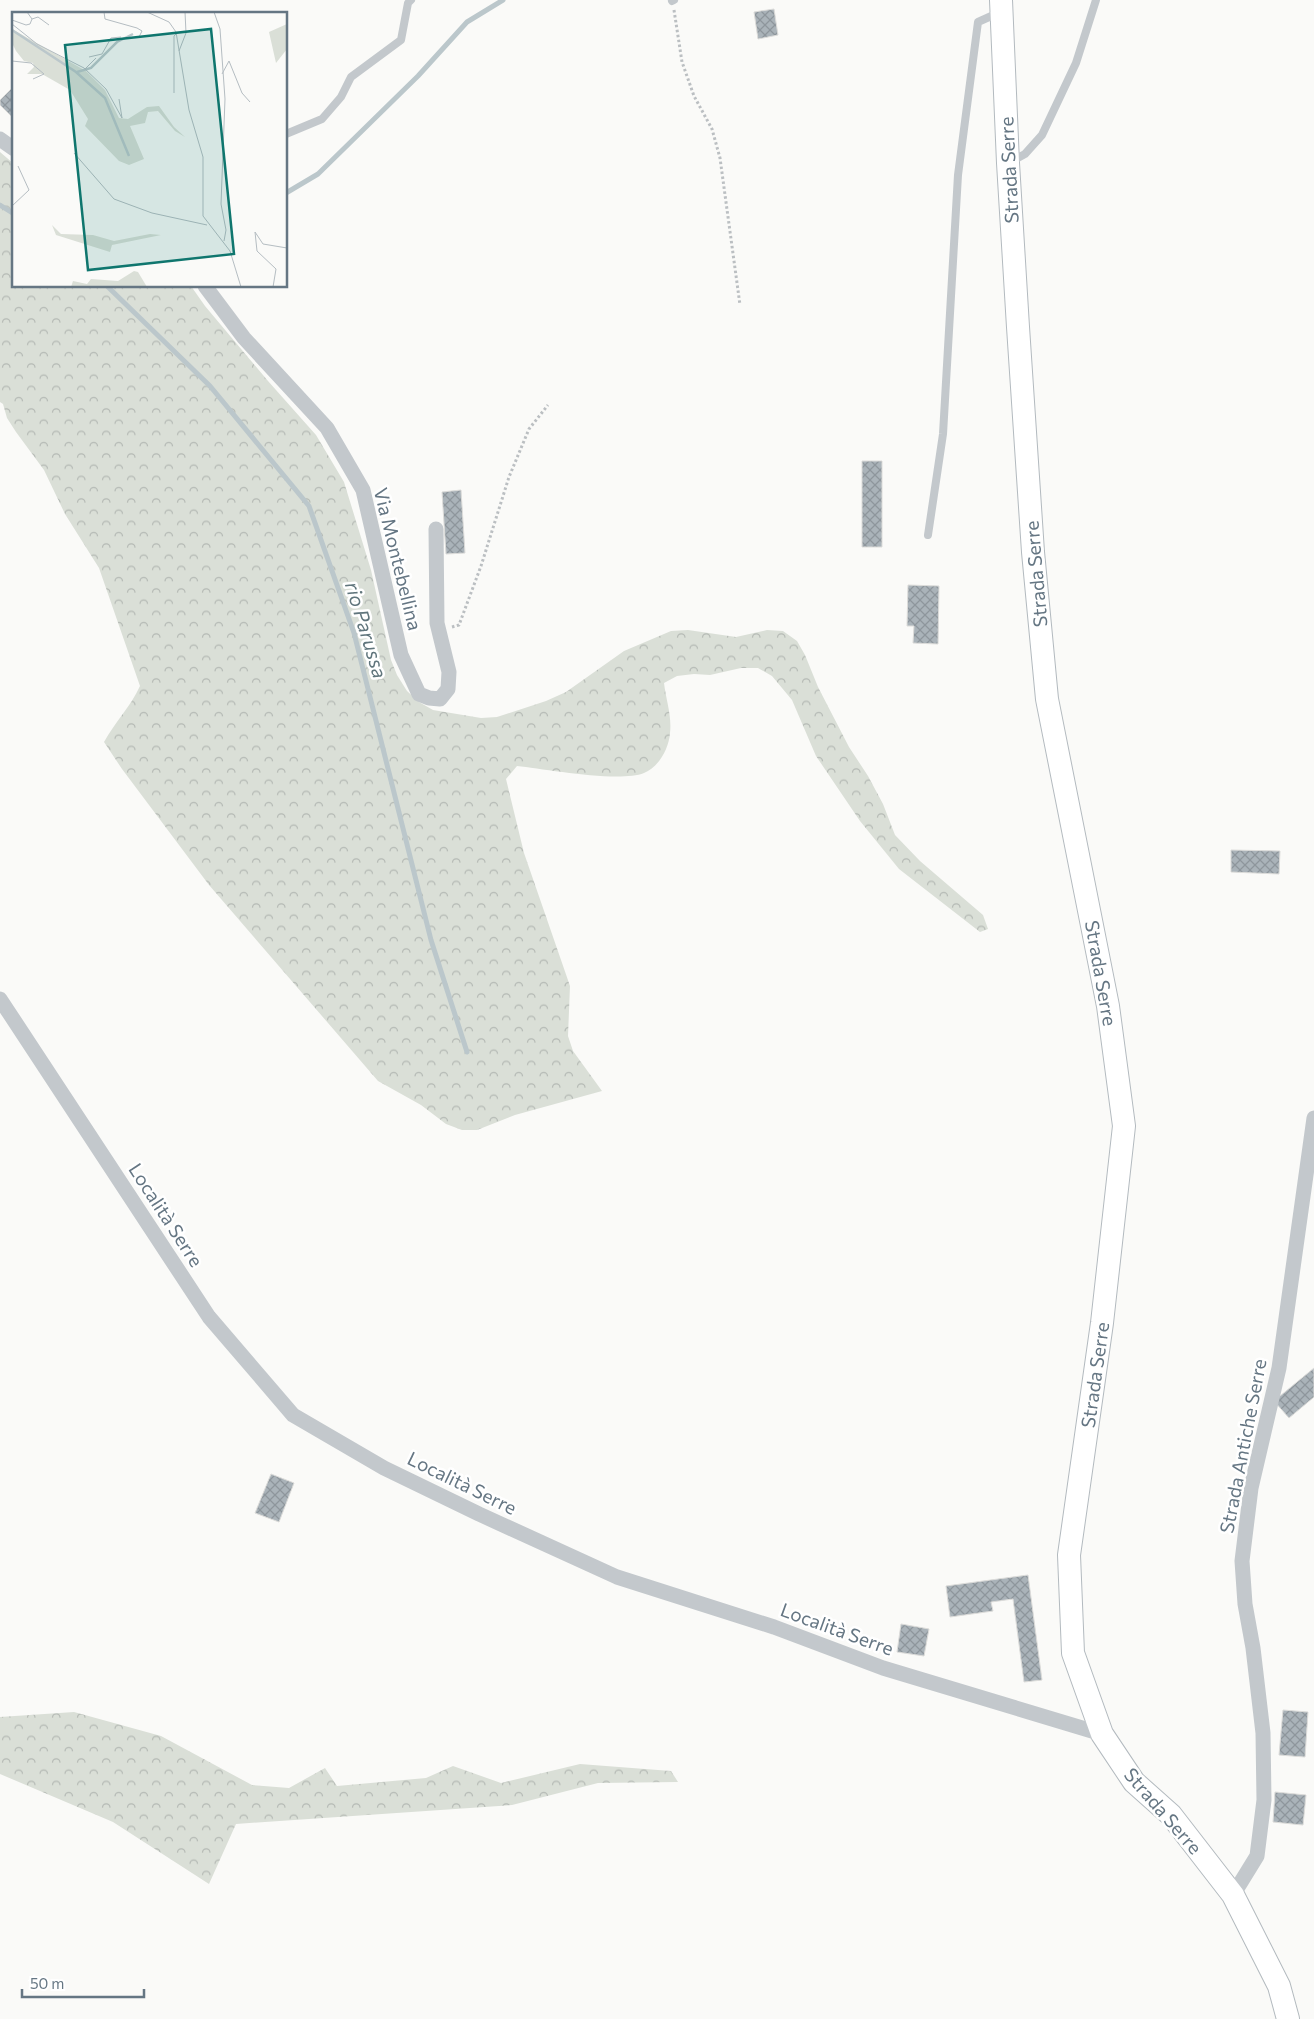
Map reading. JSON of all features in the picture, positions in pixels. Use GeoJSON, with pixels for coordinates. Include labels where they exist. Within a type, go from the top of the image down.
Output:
{"type":"FeatureCollection","features":[{"type":"Feature","properties":{"kind":"main road","name":"Strada Serre"},"geometry":{"type":"LineString","coordinates":[[1002,5],[1008,163],[1032,542],[1048,699],[1108,1006],[1124,1126],[1102,1323],[1069,1555],[1073,1653],[1102,1734],[1134,1782],[1171,1815],[1233,1895],[1279,1986],[1288,2019]]}},
{"type":"Feature","properties":{"kind":"street"},"geometry":{"type":"LineString","coordinates":[[0,139],[12,148]]}},
{"type":"Feature","properties":{"kind":"street","name":"Via Montebellina"},"geometry":{"type":"LineString","coordinates":[[206,288],[244,338],[327,428],[363,490],[401,655],[419,694],[429,698],[440,699],[448,689],[449,672],[437,623],[436,529]]}},
{"type":"Feature","properties":{"kind":"street","name":"Località Serre"},"geometry":{"type":"LineString","coordinates":[[0,1000],[209,1317],[293,1415],[384,1468],[617,1577],[774,1627],[883,1668],[1102,1734]]}},
{"type":"Feature","properties":{"kind":"street","name":"Strada Antiche Serre"},"geometry":{"type":"LineString","coordinates":[[1233,1895],[1257,1856],[1264,1800],[1263,1733],[1253,1648],[1245,1604],[1242,1561],[1252,1484],[1279,1368],[1314,1118]]}},
{"type":"Feature","properties":{"kind":"lane"},"geometry":{"type":"LineString","coordinates":[[288,133],[322,119],[341,97],[351,77],[401,40],[408,4],[411,0]]}},
{"type":"Feature","properties":{"kind":"lane"},"geometry":{"type":"LineString","coordinates":[[1008,163],[1025,154],[1042,135],[1076,63],[1096,0]]}},
{"type":"Feature","properties":{"kind":"lane"},"geometry":{"type":"LineString","coordinates":[[928,535],[942,434],[958,176],[978,22],[1002,5]]}},
{"type":"Feature","properties":{"kind":"path"},"geometry":{"type":"LineString","coordinates":[[673,0],[682,62],[694,96],[712,129],[720,158],[740,305]]}},
{"type":"Feature","properties":{"kind":"path"},"geometry":{"type":"LineString","coordinates":[[439,632],[459,624],[481,566],[509,477],[529,429],[548,405]]}},
{"type":"Feature","properties":{"kind":"green space"},"geometry":{"type":"Polygon","coordinates":[[[0,152],[12,162],[12,288],[192,288],[205,306],[268,381],[316,435],[344,482],[371,570],[391,660],[397,675],[407,691],[419,702],[433,710],[481,718],[497,717],[546,701],[566,692],[624,651],[671,631],[688,630],[736,637],[767,630],[783,631],[797,641],[805,655],[818,687],[849,747],[883,804],[895,835],[920,861],[983,915],[988,929],[980,932],[899,869],[860,821],[816,756],[792,700],[772,676],[758,668],[741,668],[710,675],[677,676],[664,683],[670,720],[669,739],[659,762],[649,770],[633,776],[618,777],[517,766],[506,779],[524,853],[570,986],[568,1036],[573,1051],[602,1091],[515,1115],[477,1130],[462,1130],[446,1124],[421,1105],[378,1081],[209,885],[104,742],[140,686],[99,568],[65,514],[44,470],[16,432],[7,418],[3,404],[0,402],[0,152]]]}},
{"type":"Feature","properties":{"kind":"green space"},"geometry":{"type":"Polygon","coordinates":[[[74,1712],[161,1736],[252,1785],[289,1788],[325,1768],[337,1786],[426,1778],[453,1766],[501,1783],[580,1764],[671,1771],[678,1782],[598,1783],[512,1805],[236,1824],[209,1884],[113,1822],[0,1774],[0,1717],[74,1712]]]}},
{"type":"Feature","properties":{"kind":"building"},"geometry":{"type":"Polygon","coordinates":[[[774,9],[778,35],[758,39],[754,12],[774,9]]]}},
{"type":"Feature","properties":{"kind":"building"},"geometry":{"type":"Polygon","coordinates":[[[12,88],[11,116],[0,105],[0,100],[12,88]]]}},
{"type":"Feature","properties":{"kind":"building"},"geometry":{"type":"Polygon","coordinates":[[[862,461],[882,461],[882,547],[862,547],[862,461]]]}},
{"type":"Feature","properties":{"kind":"building"},"geometry":{"type":"Polygon","coordinates":[[[461,490],[465,553],[446,554],[442,492],[461,490]]]}},
{"type":"Feature","properties":{"kind":"building"},"geometry":{"type":"Polygon","coordinates":[[[908,585],[939,586],[938,644],[913,643],[914,626],[907,626],[908,585]]]}},
{"type":"Feature","properties":{"kind":"building"},"geometry":{"type":"Polygon","coordinates":[[[1231,850],[1280,851],[1279,874],[1231,872],[1231,850]]]}},
{"type":"Feature","properties":{"kind":"building"},"geometry":{"type":"Polygon","coordinates":[[[1314,1368],[1314,1397],[1289,1418],[1274,1401],[1314,1368]]]}},
{"type":"Feature","properties":{"kind":"building"},"geometry":{"type":"Polygon","coordinates":[[[271,1474],[294,1483],[279,1522],[255,1513],[271,1474]]]}},
{"type":"Feature","properties":{"kind":"building"},"geometry":{"type":"Polygon","coordinates":[[[1028,1575],[1042,1680],[1024,1682],[1013,1599],[991,1602],[993,1611],[950,1617],[946,1586],[1028,1575]]]}},
{"type":"Feature","properties":{"kind":"building"},"geometry":{"type":"Polygon","coordinates":[[[901,1624],[929,1629],[924,1656],[897,1652],[901,1624]]]}},
{"type":"Feature","properties":{"kind":"building"},"geometry":{"type":"Polygon","coordinates":[[[1283,1710],[1308,1712],[1305,1757],[1279,1755],[1283,1710]]]}},
{"type":"Feature","properties":{"kind":"building"},"geometry":{"type":"Polygon","coordinates":[[[1275,1792],[1306,1795],[1303,1825],[1273,1822],[1275,1792]]]}},
{"type":"Feature","properties":{"kind":"waterway"},"geometry":{"type":"LineString","coordinates":[[288,192],[318,174],[418,76],[467,22],[503,0]]}},
{"type":"Feature","properties":{"kind":"waterway","name":"rio Parussa"},"geometry":{"type":"LineString","coordinates":[[0,205],[12,213]]}},
{"type":"Feature","properties":{"kind":"waterway","name":"rio Parussa"},"geometry":{"type":"LineString","coordinates":[[109,288],[210,386],[309,506],[354,633],[431,940],[467,1052]]}}]}
